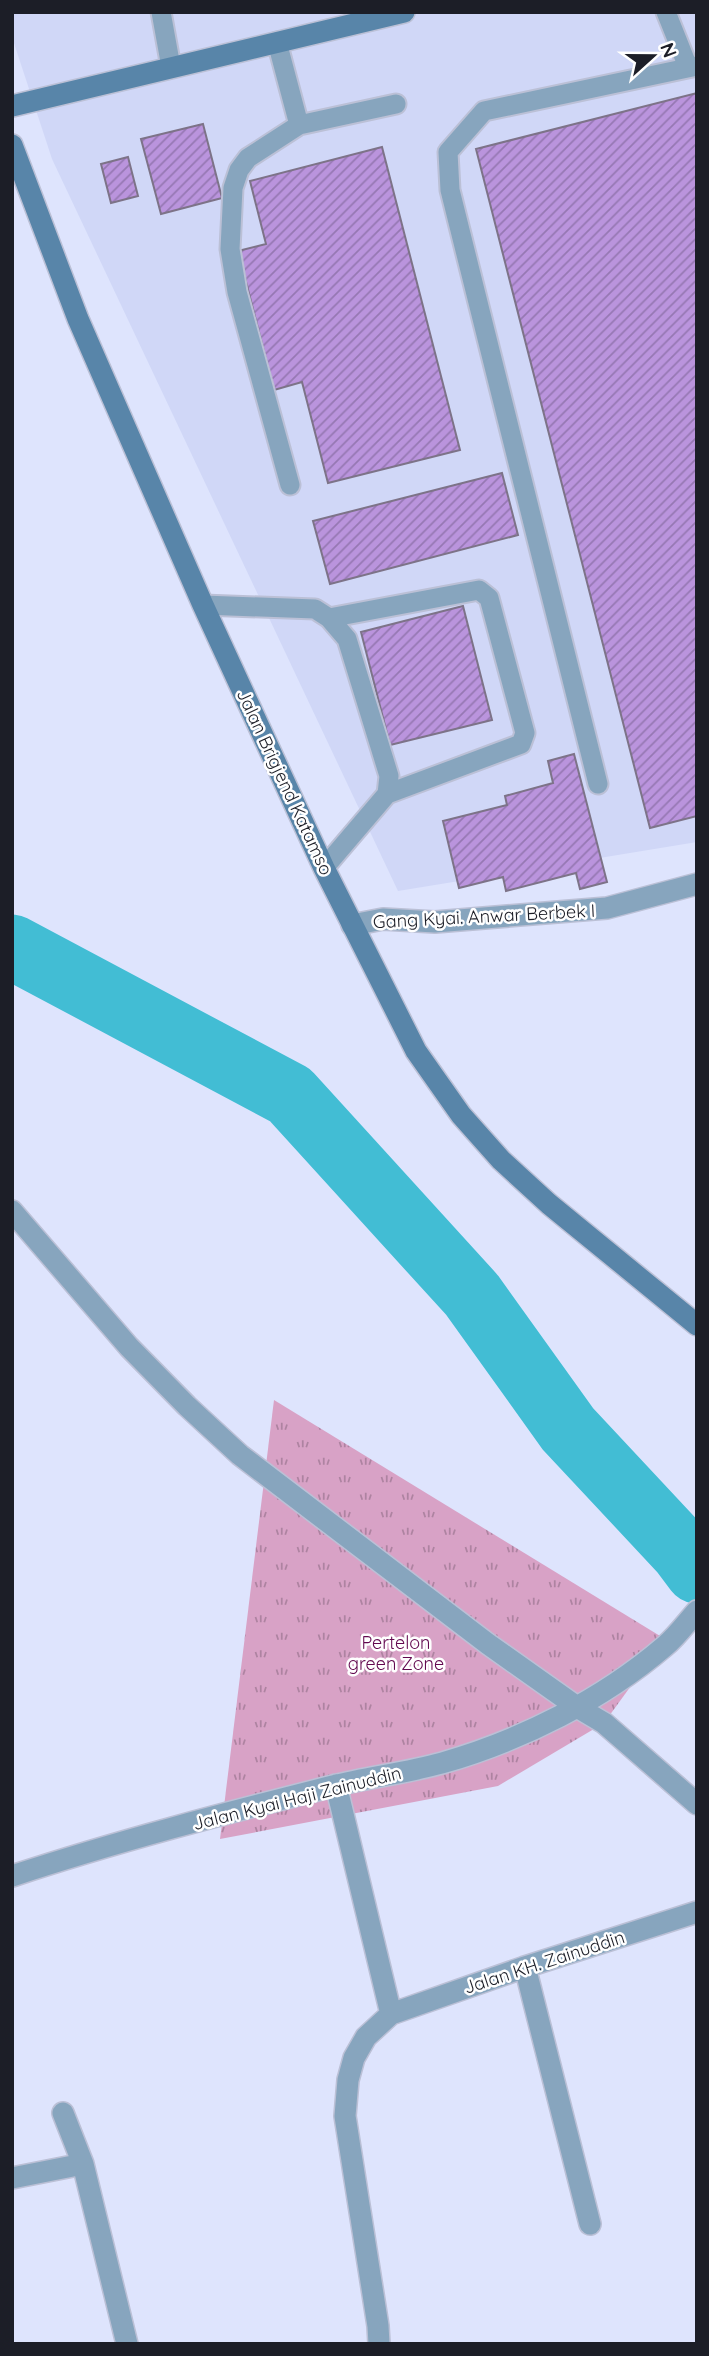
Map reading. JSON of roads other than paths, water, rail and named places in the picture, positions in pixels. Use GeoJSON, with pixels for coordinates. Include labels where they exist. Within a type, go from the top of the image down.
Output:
{"type":"FeatureCollection","features":[{"type":"Feature","properties":{"kind":"street"},"geometry":{"type":"LineString","coordinates":[[12,106],[404,12]]}},
{"type":"Feature","properties":{"kind":"street","name":"Jalan Brigjend Katamso"},"geometry":{"type":"LineString","coordinates":[[12,145],[78,319],[203,606],[324,867],[416,1051],[461,1115],[501,1160],[549,1204],[697,1325]]}},
{"type":"Feature","properties":{"kind":"street","name":"Gang Kyai. Anwar Berbek I"},"geometry":{"type":"LineString","coordinates":[[352,925],[383,919],[444,921],[607,908],[697,884]]}},
{"type":"Feature","properties":{"kind":"street"},"geometry":{"type":"LineString","coordinates":[[12,1211],[129,1347],[240,1455],[382,1564],[577,1707],[604,1723],[697,1804]]}},
{"type":"Feature","properties":{"kind":"street","name":"Jalan Kyai Haji Zainuddin"},"geometry":{"type":"LineString","coordinates":[[12,1875],[74,1855],[336,1785],[438,1764],[472,1754],[577,1707],[667,1645],[697,1611]]}},
{"type":"Feature","properties":{"kind":"street"},"geometry":{"type":"LineString","coordinates":[[336,1785],[391,2014],[366,2037],[354,2058],[348,2080],[345,2116],[379,2344]]}},
{"type":"Feature","properties":{"kind":"street","name":"Jalan KH. Zainuddin"},"geometry":{"type":"LineString","coordinates":[[391,2014],[525,1967],[697,1912]]}},
{"type":"Feature","properties":{"kind":"street"},"geometry":{"type":"LineString","coordinates":[[525,1967],[590,2224]]}},
{"type":"Feature","properties":{"kind":"street"},"geometry":{"type":"LineString","coordinates":[[63,2113],[83,2165],[127,2344]]}},
{"type":"Feature","properties":{"kind":"street"},"geometry":{"type":"LineString","coordinates":[[12,2178],[83,2165]]}},
{"type":"Feature","properties":{"kind":"lane"},"geometry":{"type":"LineString","coordinates":[[161,12],[171,67]]}},
{"type":"Feature","properties":{"kind":"lane"},"geometry":{"type":"LineString","coordinates":[[598,784],[450,190],[448,152],[484,111],[692,66],[666,12]]}},
{"type":"Feature","properties":{"kind":"lane"},"geometry":{"type":"LineString","coordinates":[[277,42],[299,125]]}},
{"type":"Feature","properties":{"kind":"lane"},"geometry":{"type":"LineString","coordinates":[[290,485],[237,292],[230,249],[233,188],[239,170],[248,158],[299,125],[396,104]]}},
{"type":"Feature","properties":{"kind":"lane"},"geometry":{"type":"LineString","coordinates":[[324,867],[387,794],[521,744],[525,733],[489,598],[479,590],[329,618]]}},
{"type":"Feature","properties":{"kind":"lane"},"geometry":{"type":"LineString","coordinates":[[203,606],[315,608],[329,618],[347,639],[389,776],[387,794]]}},
{"type":"Feature","properties":{"kind":"waterway"},"geometry":{"type":"LineString","coordinates":[[12,947],[290,1095],[472,1295],[568,1429],[682,1551],[697,1571]]}},
{"type":"Feature","properties":{"kind":"park label","name":"Pertelon green Zone"},"geometry":{"type":"Point","coordinates":[396,1652]}}]}
